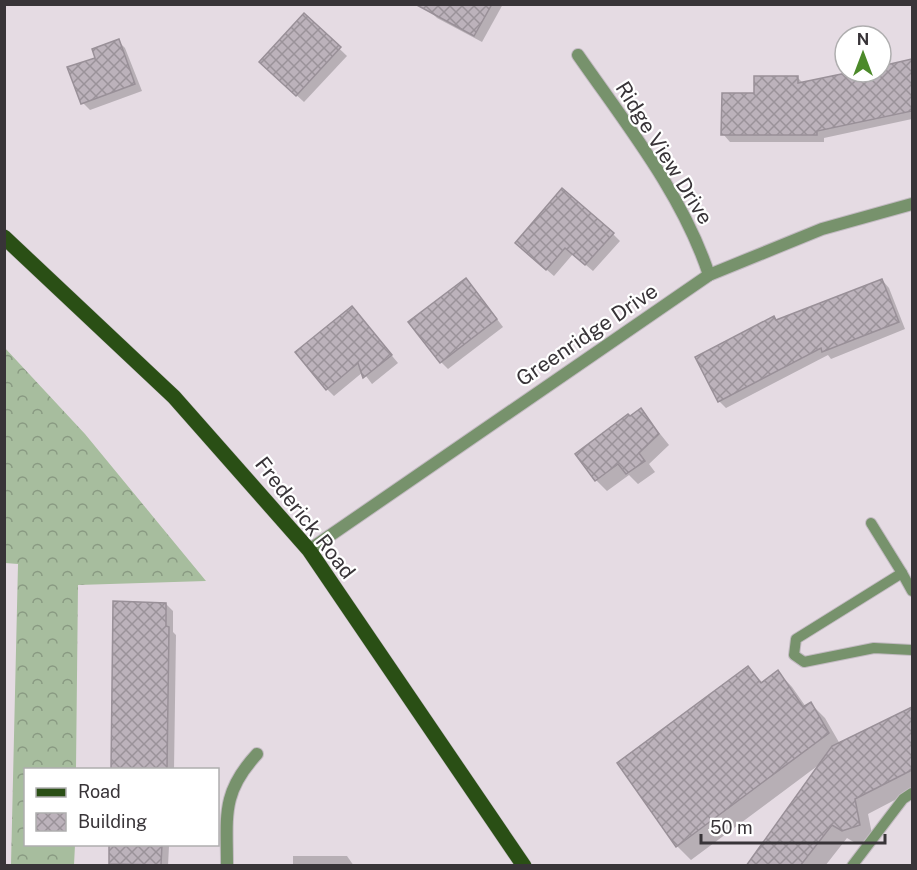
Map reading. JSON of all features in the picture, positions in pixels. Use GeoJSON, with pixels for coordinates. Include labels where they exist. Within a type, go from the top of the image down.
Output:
{"type":"FeatureCollection","features":[{"type":"Feature","properties":{"kind":"main road","name":"Frederick Road"},"geometry":{"type":"LineString","coordinates":[[4,237],[174,397],[309,550],[524,866]]}},
{"type":"Feature","properties":{"kind":"street","name":"Ridge View Drive"},"geometry":{"type":"LineString","coordinates":[[578,55],[643,148],[699,244],[709,275]]}},
{"type":"Feature","properties":{"kind":"street","name":"Greenridge Drive"},"geometry":{"type":"LineString","coordinates":[[309,550],[709,275],[822,229],[912,204]]}},
{"type":"Feature","properties":{"kind":"street"},"geometry":{"type":"LineString","coordinates":[[227,866],[229,794],[240,772],[257,754]]}},
{"type":"Feature","properties":{"kind":"lane"},"geometry":{"type":"LineString","coordinates":[[871,523],[912,591]]}},
{"type":"Feature","properties":{"kind":"lane"},"geometry":{"type":"LineString","coordinates":[[902,573],[796,639],[794,654],[799,660],[812,662],[849,651],[874,648],[912,650]]}},
{"type":"Feature","properties":{"kind":"lane"},"geometry":{"type":"LineString","coordinates":[[852,866],[903,799],[912,793]]}},
{"type":"Feature","properties":{"kind":"green space"},"geometry":{"type":"Polygon","coordinates":[[[4,347],[85,434],[206,581],[78,585],[76,768],[24,768],[24,846],[75,846],[74,865],[11,865],[18,564],[5,563],[4,347]]]}},
{"type":"Feature","properties":{"kind":"building"},"geometry":{"type":"Polygon","coordinates":[[[415,4],[492,4],[474,36],[415,4]]]}},
{"type":"Feature","properties":{"kind":"building"},"geometry":{"type":"Polygon","coordinates":[[[304,13],[341,47],[296,96],[259,62],[304,13]]]}},
{"type":"Feature","properties":{"kind":"building"},"geometry":{"type":"Polygon","coordinates":[[[119,39],[135,84],[81,104],[67,67],[95,58],[92,49],[119,39]]]}},
{"type":"Feature","properties":{"kind":"building"},"geometry":{"type":"Polygon","coordinates":[[[912,59],[912,111],[817,131],[817,135],[721,135],[722,93],[754,93],[754,76],[798,76],[798,83],[833,76],[833,84],[893,84],[893,63],[912,59]]]}},
{"type":"Feature","properties":{"kind":"building"},"geometry":{"type":"Polygon","coordinates":[[[562,188],[614,233],[585,265],[565,248],[546,270],[515,243],[562,188]]]}},
{"type":"Feature","properties":{"kind":"building"},"geometry":{"type":"Polygon","coordinates":[[[466,278],[497,319],[440,363],[408,322],[466,278]]]}},
{"type":"Feature","properties":{"kind":"building"},"geometry":{"type":"Polygon","coordinates":[[[882,279],[899,322],[822,352],[821,348],[718,402],[695,357],[774,316],[776,320],[882,279]]]}},
{"type":"Feature","properties":{"kind":"building"},"geometry":{"type":"Polygon","coordinates":[[[352,306],[392,355],[363,378],[358,363],[326,390],[295,352],[352,306]]]}},
{"type":"Feature","properties":{"kind":"building"},"geometry":{"type":"Polygon","coordinates":[[[641,408],[659,434],[639,453],[645,461],[626,474],[618,464],[595,481],[575,454],[628,414],[630,416],[641,408]]]}},
{"type":"Feature","properties":{"kind":"building"},"geometry":{"type":"Polygon","coordinates":[[[113,601],[166,603],[166,626],[169,627],[167,768],[111,768],[113,601]]]}},
{"type":"Feature","properties":{"kind":"building"},"geometry":{"type":"Polygon","coordinates":[[[748,666],[761,683],[778,670],[803,707],[811,702],[829,733],[676,847],[617,763],[748,666]]]}},
{"type":"Feature","properties":{"kind":"building"},"geometry":{"type":"Polygon","coordinates":[[[912,707],[912,770],[855,799],[860,825],[842,831],[832,825],[800,866],[746,866],[832,746],[912,707]]]}},
{"type":"Feature","properties":{"kind":"building"},"geometry":{"type":"Polygon","coordinates":[[[109,846],[162,846],[161,865],[109,864],[109,846]]]}}]}
